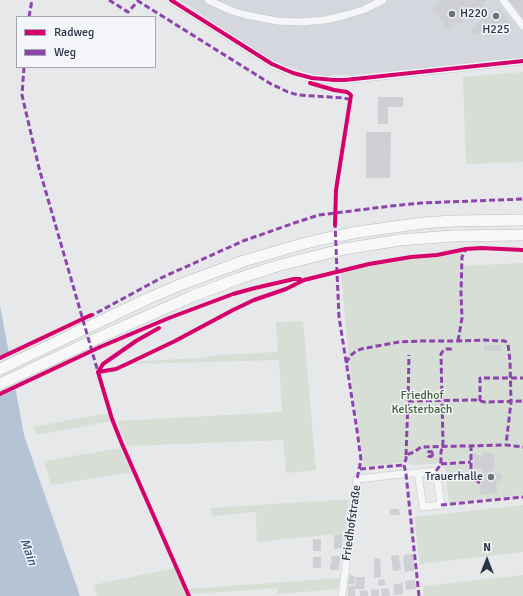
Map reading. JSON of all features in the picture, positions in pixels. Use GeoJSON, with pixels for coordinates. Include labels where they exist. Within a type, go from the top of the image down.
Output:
{"type":"FeatureCollection","features":[{"type":"Feature","properties":{"kind":"highway"},"geometry":{"type":"LineString","coordinates":[[0,369],[145,300],[244,261],[323,239],[365,231],[423,223],[523,220]]}},
{"type":"Feature","properties":{"kind":"highway"},"geometry":{"type":"LineString","coordinates":[[0,384],[98,338],[210,289],[256,272],[298,260],[361,246],[406,240],[471,235],[523,235]]}},
{"type":"Feature","properties":{"kind":"street"},"geometry":{"type":"LineString","coordinates":[[171,0],[267,62],[288,72],[312,78],[345,80],[523,61]]}},
{"type":"Feature","properties":{"kind":"street"},"geometry":{"type":"LineString","coordinates":[[208,0],[237,12],[252,16],[277,21],[300,22],[333,18],[357,12],[383,0]]}},
{"type":"Feature","properties":{"kind":"street"},"geometry":{"type":"LineString","coordinates":[[503,0],[523,26]]}},
{"type":"Feature","properties":{"kind":"street","name":"Friedhofstraße"},"geometry":{"type":"LineString","coordinates":[[342,596],[357,479],[436,471],[441,505],[423,507],[418,473]]}},
{"type":"Feature","properties":{"kind":"shaded area"},"geometry":{"type":"Polygon","coordinates":[[[180,0],[523,0],[523,58],[349,75],[322,75],[309,73],[279,63],[180,0]]]}},
{"type":"Feature","properties":{"kind":"green space"},"geometry":{"type":"Polygon","coordinates":[[[523,72],[523,162],[466,164],[463,77],[523,72]]]}},
{"type":"Feature","properties":{"kind":"green space","name":"Friedhof Kelsterbach"},"geometry":{"type":"Polygon","coordinates":[[[461,251],[461,266],[523,263],[523,495],[449,503],[444,463],[414,465],[406,462],[364,467],[349,365],[341,269],[368,263],[440,257],[461,251]]]}},
{"type":"Feature","properties":{"kind":"green space"},"geometry":{"type":"Polygon","coordinates":[[[303,321],[316,470],[286,473],[283,440],[127,446],[117,421],[282,412],[279,360],[133,364],[141,361],[278,352],[276,322],[303,321]]]}},
{"type":"Feature","properties":{"kind":"green space"},"geometry":{"type":"Polygon","coordinates":[[[109,413],[111,421],[37,435],[33,427],[109,413]]]}},
{"type":"Feature","properties":{"kind":"green space"},"geometry":{"type":"Polygon","coordinates":[[[120,448],[132,472],[51,485],[44,461],[120,448]]]}},
{"type":"Feature","properties":{"kind":"green space"},"geometry":{"type":"Polygon","coordinates":[[[348,500],[345,533],[257,542],[256,512],[212,516],[211,508],[319,501],[348,500]]]}},
{"type":"Feature","properties":{"kind":"green space"},"geometry":{"type":"Polygon","coordinates":[[[523,505],[523,552],[420,564],[414,517],[523,505]]]}},
{"type":"Feature","properties":{"kind":"green space"},"geometry":{"type":"Polygon","coordinates":[[[175,568],[187,596],[97,596],[93,585],[175,568]]]}},
{"type":"Feature","properties":{"kind":"green space"},"geometry":{"type":"Polygon","coordinates":[[[523,575],[523,596],[424,596],[423,586],[523,575]]]}},
{"type":"Feature","properties":{"kind":"green space"},"geometry":{"type":"Polygon","coordinates":[[[340,578],[338,589],[278,594],[277,588],[191,594],[189,589],[340,578]]]}},
{"type":"Feature","properties":{"kind":"water","name":"Main"},"geometry":{"type":"Polygon","coordinates":[[[0,305],[24,435],[80,596],[0,596],[0,305]]]}},
{"type":"Feature","properties":{"kind":"pier"},"geometry":{"type":"Polygon","coordinates":[[[11,351],[18,388],[0,396],[0,356],[11,351]]]}},
{"type":"Feature","properties":{"kind":"building","name":"H220"},"geometry":{"type":"Polygon","coordinates":[[[442,0],[487,0],[483,3],[485,6],[482,9],[479,6],[461,20],[463,23],[460,25],[458,22],[448,30],[432,8],[442,0]]]}},
{"type":"Feature","properties":{"kind":"building"},"geometry":{"type":"Polygon","coordinates":[[[509,0],[523,0],[523,18],[509,0]]]}},
{"type":"Feature","properties":{"kind":"building","name":"H225"},"geometry":{"type":"Polygon","coordinates":[[[499,8],[512,25],[502,32],[495,26],[485,34],[483,31],[474,35],[470,29],[499,8]]]}},
{"type":"Feature","properties":{"kind":"building"},"geometry":{"type":"Polygon","coordinates":[[[378,97],[403,97],[403,107],[388,107],[388,124],[378,124],[378,97]]]}},
{"type":"Feature","properties":{"kind":"building"},"geometry":{"type":"Polygon","coordinates":[[[366,132],[391,132],[390,178],[366,178],[366,132]]]}},
{"type":"Feature","properties":{"kind":"building"},"geometry":{"type":"Polygon","coordinates":[[[484,345],[502,345],[502,351],[484,351],[484,345]]]}},
{"type":"Feature","properties":{"kind":"building","name":"Trauerhalle"},"geometry":{"type":"Polygon","coordinates":[[[482,452],[494,454],[495,470],[492,470],[493,473],[501,473],[501,481],[497,481],[497,493],[480,495],[480,485],[482,485],[482,469],[474,469],[473,454],[476,453],[477,455],[483,455],[482,452]]]}},
{"type":"Feature","properties":{"kind":"building"},"geometry":{"type":"Polygon","coordinates":[[[390,509],[399,509],[400,515],[390,515],[390,509]]]}},
{"type":"Feature","properties":{"kind":"building"},"geometry":{"type":"Polygon","coordinates":[[[342,534],[342,548],[334,549],[334,535],[342,534]]]}},
{"type":"Feature","properties":{"kind":"building"},"geometry":{"type":"Polygon","coordinates":[[[313,539],[321,539],[321,551],[313,551],[313,539]]]}},
{"type":"Feature","properties":{"kind":"building"},"geometry":{"type":"Polygon","coordinates":[[[413,554],[414,571],[405,572],[404,555],[413,554]]]}},
{"type":"Feature","properties":{"kind":"building"},"geometry":{"type":"Polygon","coordinates":[[[399,555],[401,570],[393,571],[391,556],[399,555]]]}},
{"type":"Feature","properties":{"kind":"building"},"geometry":{"type":"Polygon","coordinates":[[[331,556],[340,556],[339,570],[331,570],[331,556]]]}},
{"type":"Feature","properties":{"kind":"building"},"geometry":{"type":"Polygon","coordinates":[[[313,557],[321,557],[321,568],[313,568],[313,557]]]}},
{"type":"Feature","properties":{"kind":"building"},"geometry":{"type":"Polygon","coordinates":[[[380,558],[381,577],[374,578],[374,559],[380,558]]]}},
{"type":"Feature","properties":{"kind":"building"},"geometry":{"type":"Polygon","coordinates":[[[349,575],[355,576],[354,585],[348,584],[349,575]]]}},
{"type":"Feature","properties":{"kind":"building"},"geometry":{"type":"Polygon","coordinates":[[[356,577],[365,577],[364,589],[355,589],[356,577]]]}},
{"type":"Feature","properties":{"kind":"building"},"geometry":{"type":"Polygon","coordinates":[[[385,579],[385,585],[378,586],[378,580],[385,579]]]}},
{"type":"Feature","properties":{"kind":"building"},"geometry":{"type":"Polygon","coordinates":[[[415,580],[416,589],[406,590],[405,581],[415,580]]]}},
{"type":"Feature","properties":{"kind":"building"},"geometry":{"type":"Polygon","coordinates":[[[403,582],[403,594],[394,595],[394,584],[403,582]]]}},
{"type":"Feature","properties":{"kind":"building"},"geometry":{"type":"Polygon","coordinates":[[[348,586],[355,586],[355,596],[348,596],[348,586]]]}},
{"type":"Feature","properties":{"kind":"building"},"geometry":{"type":"Polygon","coordinates":[[[389,588],[390,596],[382,596],[381,589],[389,588]]]}},
{"type":"Feature","properties":{"kind":"building"},"geometry":{"type":"Polygon","coordinates":[[[379,589],[379,596],[371,596],[371,590],[379,589]]]}},
{"type":"Feature","properties":{"kind":"building"},"geometry":{"type":"Polygon","coordinates":[[[367,590],[368,596],[360,596],[360,591],[367,590]]]}},
{"type":"Feature","properties":{"kind":"marked path"},"geometry":{"type":"LineString","coordinates":[[29,16],[32,0]]}},
{"type":"Feature","properties":{"kind":"marked path"},"geometry":{"type":"LineString","coordinates":[[109,0],[128,12],[138,1],[271,84],[288,92],[298,95],[344,98],[351,100]]}},
{"type":"Feature","properties":{"kind":"marked path"},"geometry":{"type":"LineString","coordinates":[[24,68],[22,95],[39,168],[98,372]]}},
{"type":"Feature","properties":{"kind":"marked path"},"geometry":{"type":"LineString","coordinates":[[89,317],[161,278],[243,241],[319,215],[421,203],[523,199]]}},
{"type":"Feature","properties":{"kind":"marked path"},"geometry":{"type":"LineString","coordinates":[[335,222],[339,317],[361,460],[357,479]]}},
{"type":"Feature","properties":{"kind":"marked path"},"geometry":{"type":"LineString","coordinates":[[458,341],[462,318],[462,257],[466,249]]}},
{"type":"Feature","properties":{"kind":"marked path"},"geometry":{"type":"LineString","coordinates":[[346,363],[350,356],[361,349],[399,342],[505,341],[508,344],[510,361],[511,402],[506,445]]}},
{"type":"Feature","properties":{"kind":"marked path"},"geometry":{"type":"LineString","coordinates":[[436,471],[441,464],[443,443],[441,354],[445,349],[453,349]]}},
{"type":"Feature","properties":{"kind":"marked path"},"geometry":{"type":"LineString","coordinates":[[408,401],[409,355]]}},
{"type":"Feature","properties":{"kind":"marked path"},"geometry":{"type":"LineString","coordinates":[[480,401],[480,378],[523,378]]}},
{"type":"Feature","properties":{"kind":"marked path"},"geometry":{"type":"LineString","coordinates":[[406,455],[408,401],[523,401]]}},
{"type":"Feature","properties":{"kind":"marked path"},"geometry":{"type":"LineString","coordinates":[[471,445],[472,474],[474,479],[480,483]]}},
{"type":"Feature","properties":{"kind":"marked path"},"geometry":{"type":"LineString","coordinates":[[419,596],[404,465],[406,455],[421,447],[506,445],[523,447]]}},
{"type":"Feature","properties":{"kind":"marked path"},"geometry":{"type":"LineString","coordinates":[[430,451],[433,454],[430,457],[427,454],[430,451]]}},
{"type":"Feature","properties":{"kind":"marked path"},"geometry":{"type":"LineString","coordinates":[[441,464],[471,462]]}},
{"type":"Feature","properties":{"kind":"marked path"},"geometry":{"type":"LineString","coordinates":[[360,469],[404,465]]}},
{"type":"Feature","properties":{"kind":"marked path"},"geometry":{"type":"LineString","coordinates":[[441,505],[523,497]]}},
{"type":"Feature","properties":{"kind":"cycle path"},"geometry":{"type":"LineString","coordinates":[[171,0],[272,64],[293,73],[312,78],[345,80],[523,61]]}},
{"type":"Feature","properties":{"kind":"cycle path"},"geometry":{"type":"LineString","coordinates":[[310,83],[347,92],[351,95],[336,190],[335,225]]}},
{"type":"Feature","properties":{"kind":"cycle path"},"geometry":{"type":"LineString","coordinates":[[98,372],[116,369],[175,341],[254,300],[286,289],[304,280],[369,264],[411,257],[437,255],[466,249],[481,248],[523,250]]}},
{"type":"Feature","properties":{"kind":"cycle path"},"geometry":{"type":"LineString","coordinates":[[0,394],[100,347],[169,318],[233,294],[294,279],[300,279]]}},
{"type":"Feature","properties":{"kind":"cycle path"},"geometry":{"type":"LineString","coordinates":[[0,358],[91,315]]}},
{"type":"Feature","properties":{"kind":"cycle path"},"geometry":{"type":"LineString","coordinates":[[98,372],[103,364],[136,341],[159,328]]}},
{"type":"Feature","properties":{"kind":"cycle path"},"geometry":{"type":"LineString","coordinates":[[98,372],[112,419],[122,444],[189,596]]}},
{"type":"Feature","properties":{"kind":"place","name":"H220"},"geometry":{"type":"Point","coordinates":[452,14]}},
{"type":"Feature","properties":{"kind":"place","name":"H225"},"geometry":{"type":"Point","coordinates":[496,16]}},
{"type":"Feature","properties":{"kind":"place","name":"Trauerhalle"},"geometry":{"type":"Point","coordinates":[491,477]}}]}
